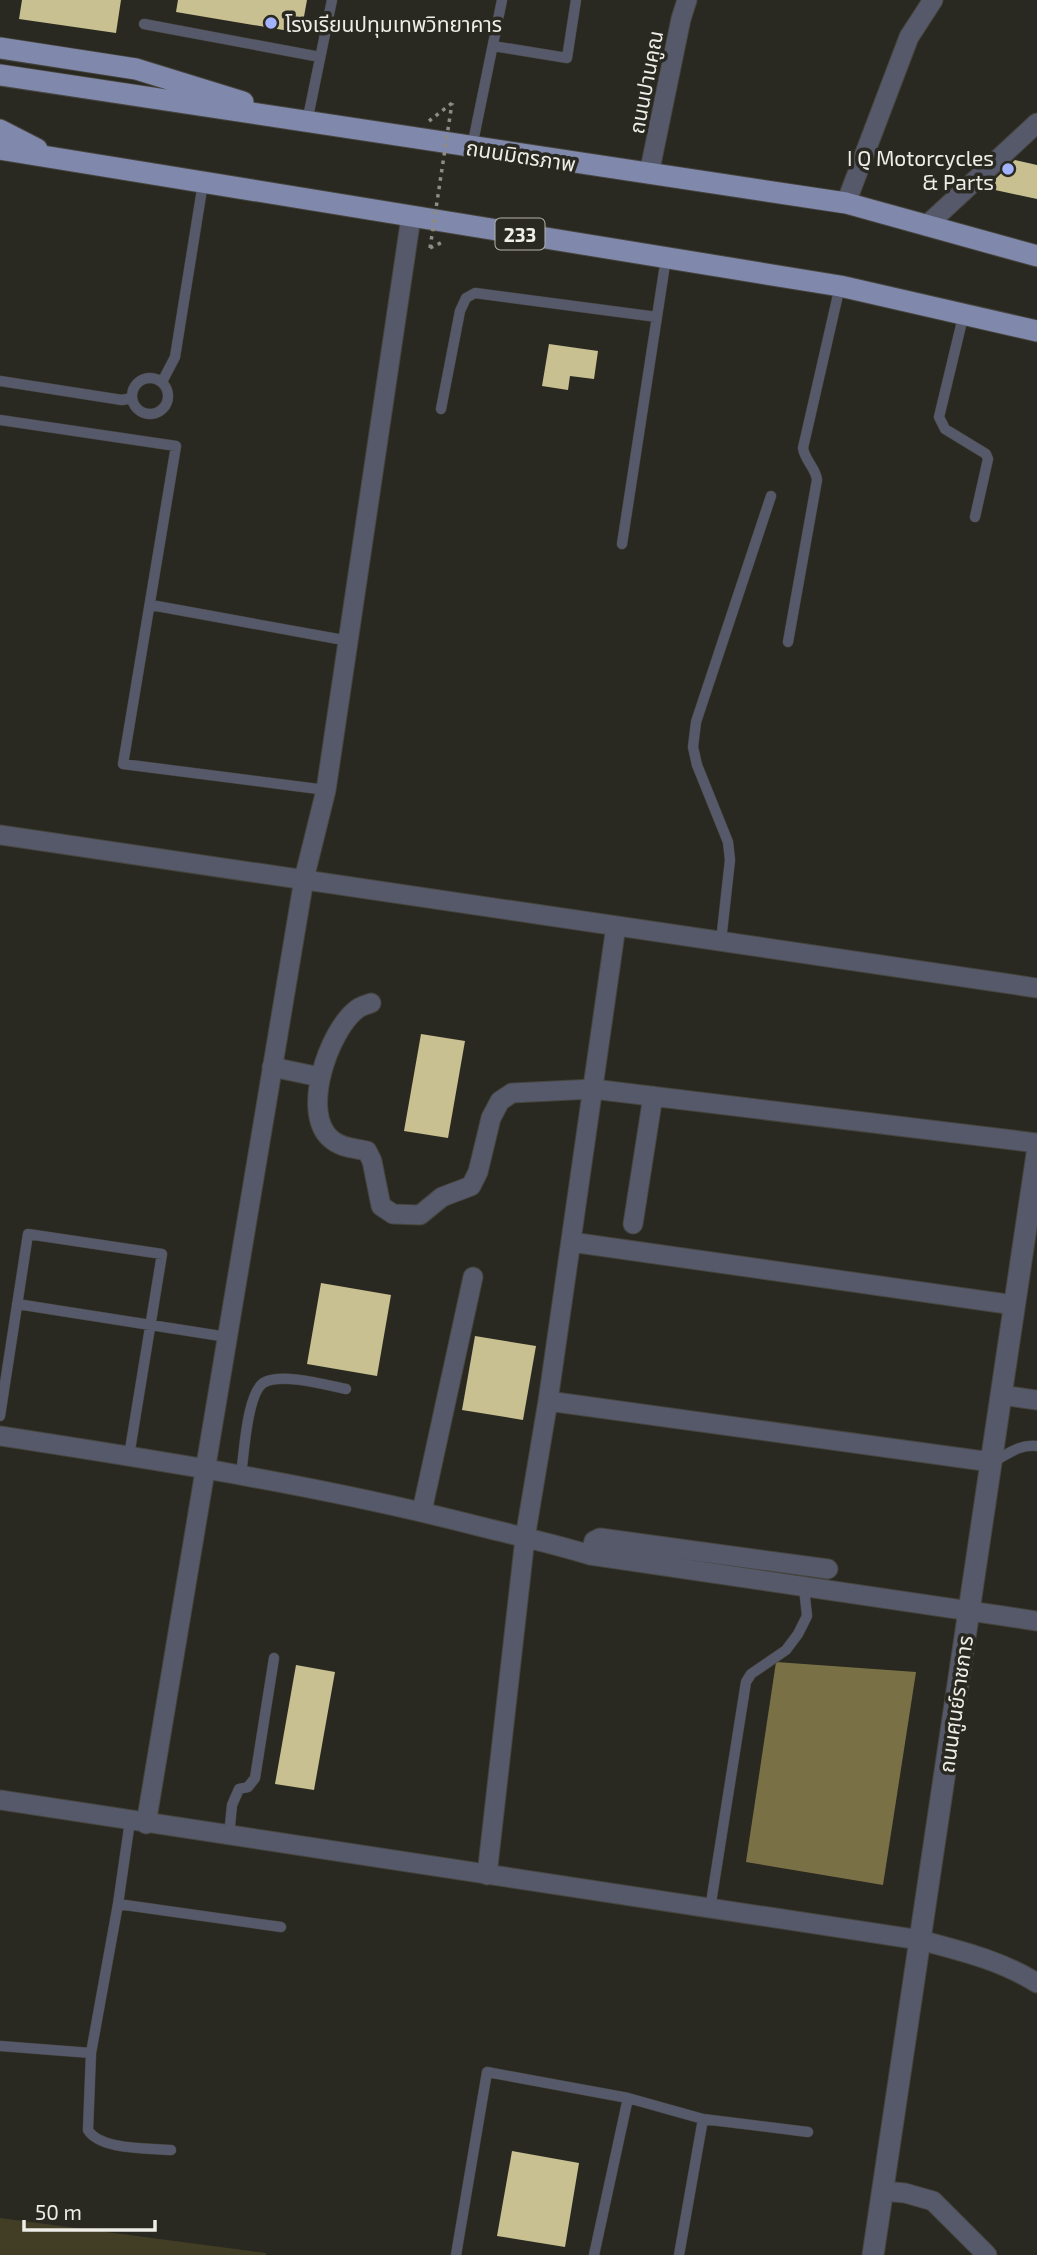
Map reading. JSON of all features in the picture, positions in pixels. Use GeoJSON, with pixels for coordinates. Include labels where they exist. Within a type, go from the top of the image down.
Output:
{"type":"FeatureCollection","features":[{"type":"Feature","properties":{"kind":"main road"},"geometry":{"type":"LineString","coordinates":[[0,48],[136,69],[307,122]]}},
{"type":"Feature","properties":{"kind":"main road","name":"ถนนมิตรภาพ"},"geometry":{"type":"LineString","coordinates":[[0,75],[846,204],[1037,256]]}},
{"type":"Feature","properties":{"kind":"main road"},"geometry":{"type":"LineString","coordinates":[[0,130],[54,158]]}},
{"type":"Feature","properties":{"kind":"main road","name":"233"},"geometry":{"type":"LineString","coordinates":[[0,149],[840,286],[1037,331]]}},
{"type":"Feature","properties":{"kind":"street","name":"ถนนปานคูณ"},"geometry":{"type":"LineString","coordinates":[[649,174],[687,0]]}},
{"type":"Feature","properties":{"kind":"street"},"geometry":{"type":"LineString","coordinates":[[846,204],[909,37],[933,0]]}},
{"type":"Feature","properties":{"kind":"street"},"geometry":{"type":"LineString","coordinates":[[926,226],[1037,123]]}},
{"type":"Feature","properties":{"kind":"street"},"geometry":{"type":"LineString","coordinates":[[138,1823],[207,1468],[304,880],[326,790],[411,217]]}},
{"type":"Feature","properties":{"kind":"street"},"geometry":{"type":"LineString","coordinates":[[0,835],[1037,988]]}},
{"type":"Feature","properties":{"kind":"street"},"geometry":{"type":"LineString","coordinates":[[487,1875],[525,1538],[548,1401],[616,926]]}},
{"type":"Feature","properties":{"kind":"street"},"geometry":{"type":"LineString","coordinates":[[371,1003],[358,1007],[336,1035],[320,1077],[319,1114],[323,1130],[330,1139],[341,1146],[368,1152],[381,1206],[394,1214],[420,1214],[442,1197],[471,1186],[478,1172],[491,1118],[500,1101],[512,1093],[593,1089],[1037,1143]]}},
{"type":"Feature","properties":{"kind":"street"},"geometry":{"type":"LineString","coordinates":[[272,1067],[320,1077]]}},
{"type":"Feature","properties":{"kind":"street"},"geometry":{"type":"LineString","coordinates":[[633,1224],[653,1096]]}},
{"type":"Feature","properties":{"kind":"street","name":"ถนนศูนย์ราชการ"},"geometry":{"type":"LineString","coordinates":[[873,2255],[1036,1168]]}},
{"type":"Feature","properties":{"kind":"street"},"geometry":{"type":"LineString","coordinates":[[571,1242],[1014,1305]]}},
{"type":"Feature","properties":{"kind":"street"},"geometry":{"type":"LineString","coordinates":[[422,1511],[473,1277]]}},
{"type":"Feature","properties":{"kind":"street"},"geometry":{"type":"LineString","coordinates":[[1001,1395],[1037,1400]]}},
{"type":"Feature","properties":{"kind":"street"},"geometry":{"type":"LineString","coordinates":[[548,1401],[991,1462]]}},
{"type":"Feature","properties":{"kind":"street"},"geometry":{"type":"LineString","coordinates":[[0,1436],[207,1468],[422,1511],[590,1555],[1037,1621]]}},
{"type":"Feature","properties":{"kind":"street"},"geometry":{"type":"LineString","coordinates":[[590,1555],[594,1541],[600,1538],[828,1569]]}},
{"type":"Feature","properties":{"kind":"street"},"geometry":{"type":"LineString","coordinates":[[0,1801],[920,1940],[1014,1968],[1037,1983]]}},
{"type":"Feature","properties":{"kind":"street"},"geometry":{"type":"LineString","coordinates":[[882,2190],[933,2201],[987,2255]]}},
{"type":"Feature","properties":{"kind":"lane"},"geometry":{"type":"LineString","coordinates":[[307,122],[332,0]]}},
{"type":"Feature","properties":{"kind":"lane"},"geometry":{"type":"LineString","coordinates":[[472,147],[502,0]]}},
{"type":"Feature","properties":{"kind":"lane"},"geometry":{"type":"LineString","coordinates":[[493,46],[567,58],[576,0]]}},
{"type":"Feature","properties":{"kind":"lane"},"geometry":{"type":"LineString","coordinates":[[144,24],[320,57]]}},
{"type":"Feature","properties":{"kind":"lane"},"geometry":{"type":"LineString","coordinates":[[162,382],[175,357],[203,183]]}},
{"type":"Feature","properties":{"kind":"lane"},"geometry":{"type":"LineString","coordinates":[[622,544],[667,257]]}},
{"type":"Feature","properties":{"kind":"lane"},"geometry":{"type":"LineString","coordinates":[[788,642],[817,480],[803,448],[840,286]]}},
{"type":"Feature","properties":{"kind":"lane"},"geometry":{"type":"LineString","coordinates":[[441,409],[460,311],[466,298],[475,293],[657,317]]}},
{"type":"Feature","properties":{"kind":"lane"},"geometry":{"type":"LineString","coordinates":[[964,313],[939,417],[945,429],[986,454],[988,459],[975,517]]}},
{"type":"Feature","properties":{"kind":"lane"},"geometry":{"type":"LineString","coordinates":[[144,379],[162,382],[169,398],[161,411],[145,414],[136,407],[132,398],[135,388],[144,379]]}},
{"type":"Feature","properties":{"kind":"lane"},"geometry":{"type":"LineString","coordinates":[[0,381],[122,400],[132,398]]}},
{"type":"Feature","properties":{"kind":"lane"},"geometry":{"type":"LineString","coordinates":[[0,420],[176,446],[123,764],[326,790]]}},
{"type":"Feature","properties":{"kind":"lane"},"geometry":{"type":"LineString","coordinates":[[721,941],[730,860],[728,842],[697,765],[693,747],[696,722],[771,496]]}},
{"type":"Feature","properties":{"kind":"lane"},"geometry":{"type":"LineString","coordinates":[[151,605],[349,641]]}},
{"type":"Feature","properties":{"kind":"lane"},"geometry":{"type":"LineString","coordinates":[[0,1416],[28,1234],[162,1254],[129,1456]]}},
{"type":"Feature","properties":{"kind":"lane"},"geometry":{"type":"LineString","coordinates":[[17,1304],[227,1337]]}},
{"type":"Feature","properties":{"kind":"lane"},"geometry":{"type":"LineString","coordinates":[[241,1475],[253,1399],[262,1383],[269,1380],[291,1380],[346,1389]]}},
{"type":"Feature","properties":{"kind":"lane"},"geometry":{"type":"LineString","coordinates":[[991,1462],[1017,1448],[1037,1446]]}},
{"type":"Feature","properties":{"kind":"lane"},"geometry":{"type":"LineString","coordinates":[[709,1909],[747,1682],[751,1674],[786,1650],[798,1634],[807,1616],[804,1588]]}},
{"type":"Feature","properties":{"kind":"lane"},"geometry":{"type":"LineString","coordinates":[[229,1837],[234,1797],[239,1789],[248,1787],[255,1778],[274,1658]]}},
{"type":"Feature","properties":{"kind":"lane"},"geometry":{"type":"LineString","coordinates":[[138,1823],[118,1903],[91,2053],[88,2130],[92,2137],[103,2143],[171,2150]]}},
{"type":"Feature","properties":{"kind":"lane"},"geometry":{"type":"LineString","coordinates":[[118,1903],[281,1927]]}},
{"type":"Feature","properties":{"kind":"lane"},"geometry":{"type":"LineString","coordinates":[[0,2046],[91,2053]]}},
{"type":"Feature","properties":{"kind":"lane"},"geometry":{"type":"LineString","coordinates":[[456,2255],[487,2072],[628,2098],[704,2119],[808,2132]]}},
{"type":"Feature","properties":{"kind":"lane"},"geometry":{"type":"LineString","coordinates":[[594,2255],[628,2098]]}},
{"type":"Feature","properties":{"kind":"lane"},"geometry":{"type":"LineString","coordinates":[[679,2255],[704,2119]]}},
{"type":"Feature","properties":{"kind":"path"},"geometry":{"type":"LineString","coordinates":[[430,248],[452,103]]}},
{"type":"Feature","properties":{"kind":"shaded area"},"geometry":{"type":"Polygon","coordinates":[[[776,1662],[916,1672],[883,1885],[746,1862],[776,1662]]]}},
{"type":"Feature","properties":{"kind":"shaded area"},"geometry":{"type":"Polygon","coordinates":[[[0,2218],[266,2253],[266,2255],[0,2255],[0,2218]]]}},
{"type":"Feature","properties":{"kind":"building"},"geometry":{"type":"Polygon","coordinates":[[[22,0],[121,0],[116,33],[19,19],[22,0]]]}},
{"type":"Feature","properties":{"kind":"building","name":"โรงเรียนปทุมเทพวิทยาคาร"},"geometry":{"type":"Polygon","coordinates":[[[178,0],[307,0],[301,33],[176,12],[178,0]]]}},
{"type":"Feature","properties":{"kind":"building"},"geometry":{"type":"Polygon","coordinates":[[[1015,160],[1037,165],[1037,199],[986,188],[1015,160]]]}},
{"type":"Feature","properties":{"kind":"building"},"geometry":{"type":"Polygon","coordinates":[[[549,344],[598,351],[594,379],[570,376],[568,390],[542,386],[549,344]]]}},
{"type":"Feature","properties":{"kind":"building"},"geometry":{"type":"Polygon","coordinates":[[[421,1034],[465,1041],[448,1138],[404,1131],[421,1034]]]}},
{"type":"Feature","properties":{"kind":"building"},"geometry":{"type":"Polygon","coordinates":[[[321,1283],[391,1295],[377,1376],[307,1364],[321,1283]]]}},
{"type":"Feature","properties":{"kind":"building"},"geometry":{"type":"Polygon","coordinates":[[[475,1336],[536,1346],[523,1420],[462,1410],[475,1336]]]}},
{"type":"Feature","properties":{"kind":"building"},"geometry":{"type":"Polygon","coordinates":[[[296,1665],[335,1672],[314,1790],[275,1784],[296,1665]]]}},
{"type":"Feature","properties":{"kind":"building"},"geometry":{"type":"Polygon","coordinates":[[[512,2151],[579,2163],[565,2247],[497,2236],[512,2151]]]}},
{"type":"Feature","properties":{"kind":"place","name":"โรงเรียนปทุมเทพวิทยาคาร"},"geometry":{"type":"Point","coordinates":[271,23]}},
{"type":"Feature","properties":{"kind":"place","name":"I Q Motorcycles & Parts"},"geometry":{"type":"Point","coordinates":[1008,169]}}]}
